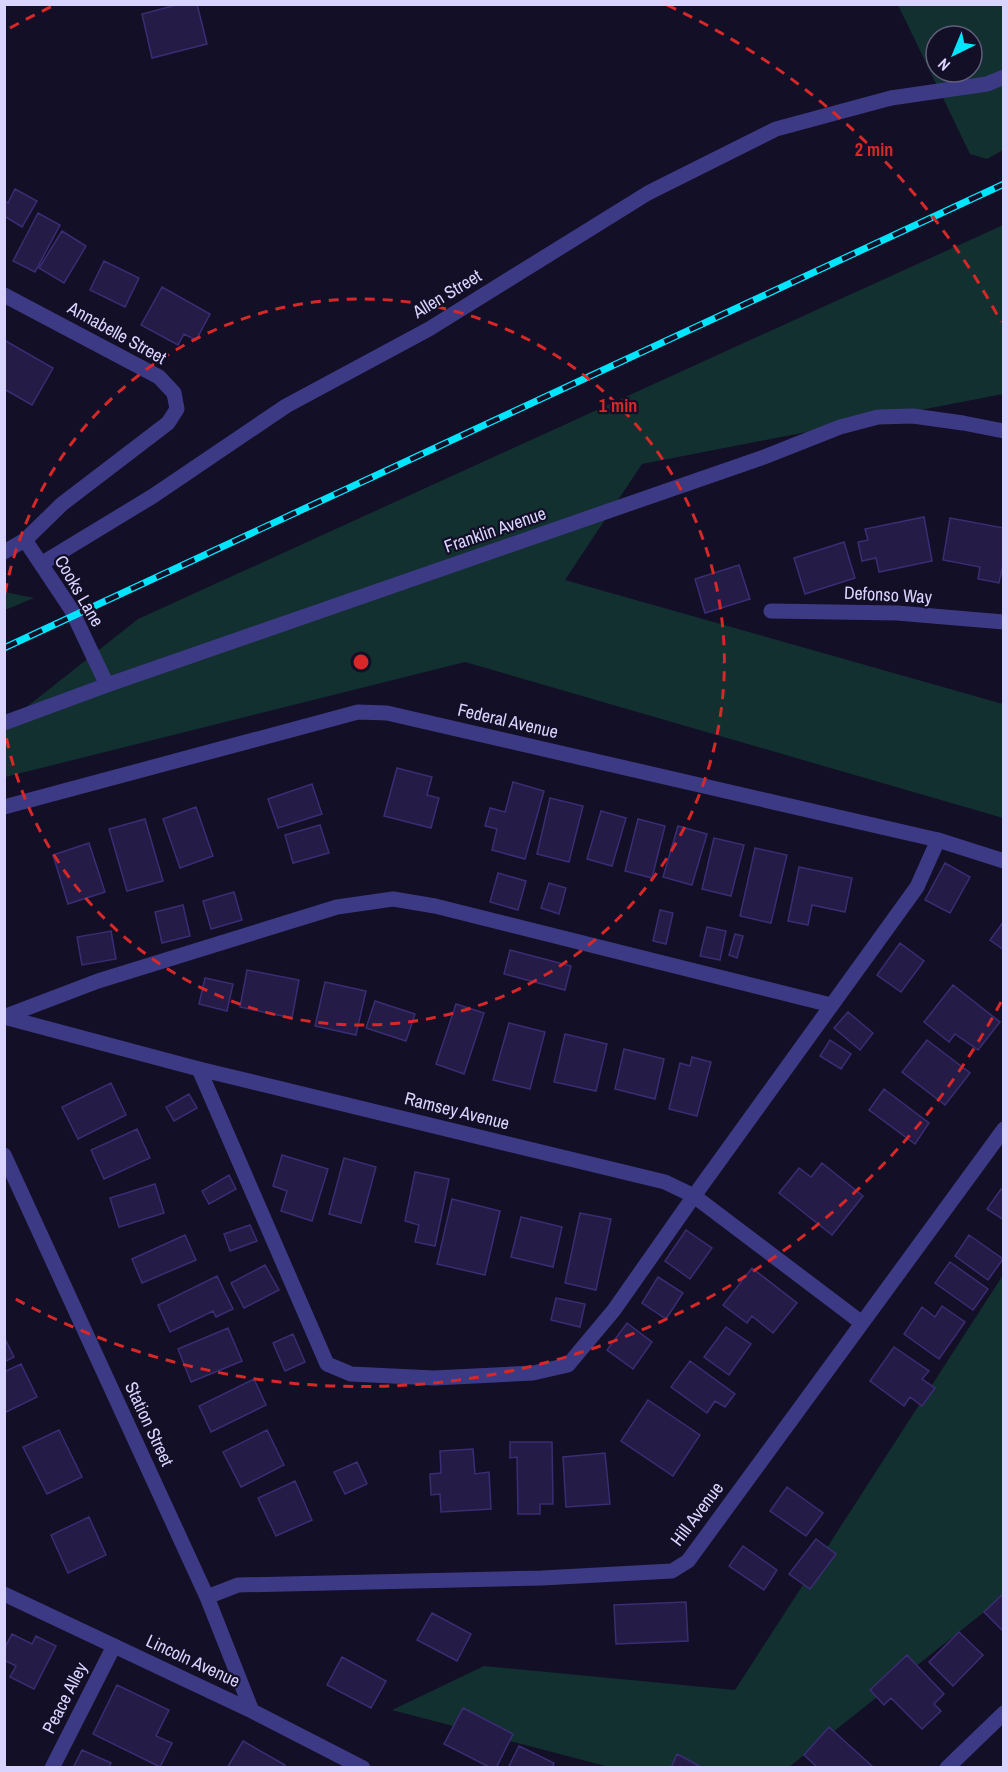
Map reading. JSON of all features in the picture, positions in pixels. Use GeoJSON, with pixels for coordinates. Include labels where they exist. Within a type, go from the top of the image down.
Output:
{"type":"FeatureCollection","features":[{"type":"Feature","properties":{"kind":"street","name":"Allen Street"},"geometry":{"type":"LineString","coordinates":[[41,564],[153,496],[286,406],[429,329],[648,193],[776,129],[891,98],[987,84],[1004,77]]}},
{"type":"Feature","properties":{"kind":"street","name":"Annabelle Street"},"geometry":{"type":"LineString","coordinates":[[4,294],[159,377],[174,393],[177,409],[168,423],[62,504],[25,540]]}},
{"type":"Feature","properties":{"kind":"street","name":"Franklin Avenue"},"geometry":{"type":"LineString","coordinates":[[4,723],[764,457],[840,427],[878,417],[914,416],[1004,431]]}},
{"type":"Feature","properties":{"kind":"street","name":"Cooks Lane"},"geometry":{"type":"LineString","coordinates":[[25,540],[71,609],[107,686]]}},
{"type":"Feature","properties":{"kind":"street"},"geometry":{"type":"LineString","coordinates":[[4,552],[25,540]]}},
{"type":"Feature","properties":{"kind":"street","name":"Defonso Way"},"geometry":{"type":"LineString","coordinates":[[771,611],[897,613],[1004,622]]}},
{"type":"Feature","properties":{"kind":"street","name":"Federal Avenue"},"geometry":{"type":"LineString","coordinates":[[4,807],[358,712],[387,713],[938,840],[1004,861]]}},
{"type":"Feature","properties":{"kind":"street"},"geometry":{"type":"LineString","coordinates":[[199,1069],[327,1364],[351,1374],[434,1378],[533,1373],[568,1365],[614,1310],[693,1196],[917,887],[938,840]]}},
{"type":"Feature","properties":{"kind":"street"},"geometry":{"type":"LineString","coordinates":[[5,1017],[98,981],[337,907],[393,899],[435,906],[831,1005]]}},
{"type":"Feature","properties":{"kind":"street","name":"Ramsey Avenue"},"geometry":{"type":"LineString","coordinates":[[5,1017],[199,1069],[665,1182],[693,1196],[862,1323]]}},
{"type":"Feature","properties":{"kind":"street","name":"Hill Avenue"},"geometry":{"type":"LineString","coordinates":[[207,1597],[238,1585],[530,1579],[672,1571],[688,1561],[1004,1129]]}},
{"type":"Feature","properties":{"kind":"street","name":"Station Street"},"geometry":{"type":"LineString","coordinates":[[4,1155],[207,1597],[252,1711]]}},
{"type":"Feature","properties":{"kind":"street","name":"Lincoln Avenue"},"geometry":{"type":"LineString","coordinates":[[4,1594],[252,1711],[363,1767]]}},
{"type":"Feature","properties":{"kind":"street","name":"Peace Alley"},"geometry":{"type":"LineString","coordinates":[[52,1767],[114,1646]]}},
{"type":"Feature","properties":{"kind":"street"},"geometry":{"type":"LineString","coordinates":[[947,1767],[1004,1713]]}},
{"type":"Feature","properties":{"kind":"green space"},"geometry":{"type":"Polygon","coordinates":[[[898,5],[1003,5],[1003,150],[987,159],[970,154],[936,84],[984,84],[984,24],[924,24],[924,59],[898,5]]]}},
{"type":"Feature","properties":{"kind":"green space"},"geometry":{"type":"Polygon","coordinates":[[[1003,225],[1003,394],[642,464],[565,580],[1003,704],[1003,818],[465,662],[5,777],[5,724],[138,619],[1003,225]]]}},
{"type":"Feature","properties":{"kind":"green space"},"geometry":{"type":"Polygon","coordinates":[[[5,592],[34,598],[5,610],[5,592]]]}},
{"type":"Feature","properties":{"kind":"green space"},"geometry":{"type":"Polygon","coordinates":[[[1003,1275],[1003,1597],[789,1767],[609,1767],[392,1710],[484,1666],[735,1690],[1003,1275]]]}},
{"type":"Feature","properties":{"kind":"building"},"geometry":{"type":"Polygon","coordinates":[[[180,4],[197,4],[207,44],[152,58],[142,14],[180,4]]]}},
{"type":"Feature","properties":{"kind":"building"},"geometry":{"type":"Polygon","coordinates":[[[15,189],[37,201],[22,227],[4,216],[4,200],[8,203],[15,189]]]}},
{"type":"Feature","properties":{"kind":"building"},"geometry":{"type":"Polygon","coordinates":[[[38,213],[60,225],[35,272],[13,261],[38,213]]]}},
{"type":"Feature","properties":{"kind":"building"},"geometry":{"type":"Polygon","coordinates":[[[62,231],[86,246],[64,283],[39,268],[62,231]]]}},
{"type":"Feature","properties":{"kind":"building"},"geometry":{"type":"Polygon","coordinates":[[[104,261],[139,278],[125,307],[90,290],[104,261]]]}},
{"type":"Feature","properties":{"kind":"building"},"geometry":{"type":"Polygon","coordinates":[[[162,287],[210,314],[196,340],[184,334],[178,345],[141,325],[162,287]]]}},
{"type":"Feature","properties":{"kind":"building"},"geometry":{"type":"Polygon","coordinates":[[[4,340],[53,368],[32,405],[4,389],[4,340]]]}},
{"type":"Feature","properties":{"kind":"building"},"geometry":{"type":"Polygon","coordinates":[[[924,517],[932,561],[879,572],[876,558],[862,561],[858,542],[868,540],[865,529],[924,517]]]}},
{"type":"Feature","properties":{"kind":"building"},"geometry":{"type":"Polygon","coordinates":[[[950,518],[1004,528],[1004,560],[999,583],[978,579],[980,567],[943,560],[950,518]]]}},
{"type":"Feature","properties":{"kind":"building"},"geometry":{"type":"Polygon","coordinates":[[[844,542],[855,578],[805,594],[794,558],[844,542]]]}},
{"type":"Feature","properties":{"kind":"building"},"geometry":{"type":"Polygon","coordinates":[[[739,565],[750,599],[705,613],[695,579],[739,565]]]}},
{"type":"Feature","properties":{"kind":"building"},"geometry":{"type":"Polygon","coordinates":[[[397,768],[432,777],[427,795],[439,798],[431,828],[384,816],[397,768]]]}},
{"type":"Feature","properties":{"kind":"building"},"geometry":{"type":"Polygon","coordinates":[[[513,782],[544,791],[525,859],[492,850],[497,829],[485,826],[490,808],[505,812],[513,782]]]}},
{"type":"Feature","properties":{"kind":"building"},"geometry":{"type":"Polygon","coordinates":[[[312,784],[322,814],[278,828],[268,799],[312,784]]]}},
{"type":"Feature","properties":{"kind":"building"},"geometry":{"type":"Polygon","coordinates":[[[550,798],[583,806],[569,862],[537,854],[550,798]]]}},
{"type":"Feature","properties":{"kind":"building"},"geometry":{"type":"Polygon","coordinates":[[[196,807],[213,856],[180,868],[163,819],[196,807]]]}},
{"type":"Feature","properties":{"kind":"building"},"geometry":{"type":"Polygon","coordinates":[[[601,811],[626,818],[612,866],[587,859],[601,811]]]}},
{"type":"Feature","properties":{"kind":"building"},"geometry":{"type":"Polygon","coordinates":[[[145,819],[163,881],[127,891],[109,829],[145,819]]]}},
{"type":"Feature","properties":{"kind":"building"},"geometry":{"type":"Polygon","coordinates":[[[638,819],[665,826],[652,878],[625,871],[638,819]]]}},
{"type":"Feature","properties":{"kind":"building"},"geometry":{"type":"Polygon","coordinates":[[[320,825],[329,853],[293,863],[285,835],[320,825]]]}},
{"type":"Feature","properties":{"kind":"building"},"geometry":{"type":"Polygon","coordinates":[[[678,826],[707,834],[692,885],[663,877],[678,826]]]}},
{"type":"Feature","properties":{"kind":"building"},"geometry":{"type":"Polygon","coordinates":[[[714,838],[744,845],[731,896],[702,889],[714,838]]]}},
{"type":"Feature","properties":{"kind":"building"},"geometry":{"type":"Polygon","coordinates":[[[89,843],[105,892],[68,904],[53,855],[89,843]]]}},
{"type":"Feature","properties":{"kind":"building"},"geometry":{"type":"Polygon","coordinates":[[[755,848],[787,855],[771,923],[740,916],[755,848]]]}},
{"type":"Feature","properties":{"kind":"building"},"geometry":{"type":"Polygon","coordinates":[[[945,863],[970,877],[950,913],[925,900],[945,863]]]}},
{"type":"Feature","properties":{"kind":"building"},"geometry":{"type":"Polygon","coordinates":[[[799,867],[852,878],[845,912],[812,905],[808,925],[788,921],[799,867]]]}},
{"type":"Feature","properties":{"kind":"building"},"geometry":{"type":"Polygon","coordinates":[[[498,873],[526,881],[518,910],[490,902],[498,873]]]}},
{"type":"Feature","properties":{"kind":"building"},"geometry":{"type":"Polygon","coordinates":[[[549,883],[566,888],[559,914],[541,908],[549,883]]]}},
{"type":"Feature","properties":{"kind":"building"},"geometry":{"type":"Polygon","coordinates":[[[234,892],[242,920],[211,929],[203,901],[234,892]]]}},
{"type":"Feature","properties":{"kind":"building"},"geometry":{"type":"Polygon","coordinates":[[[183,905],[190,936],[162,943],[155,912],[183,905]]]}},
{"type":"Feature","properties":{"kind":"building"},"geometry":{"type":"Polygon","coordinates":[[[660,910],[673,913],[666,944],[653,941],[660,910]]]}},
{"type":"Feature","properties":{"kind":"building"},"geometry":{"type":"Polygon","coordinates":[[[1004,921],[1004,950],[990,940],[1004,921]]]}},
{"type":"Feature","properties":{"kind":"building"},"geometry":{"type":"Polygon","coordinates":[[[707,927],[726,931],[720,960],[700,956],[707,927]]]}},
{"type":"Feature","properties":{"kind":"building"},"geometry":{"type":"Polygon","coordinates":[[[111,931],[116,959],[82,965],[77,937],[111,931]]]}},
{"type":"Feature","properties":{"kind":"building"},"geometry":{"type":"Polygon","coordinates":[[[735,934],[743,936],[737,958],[729,955],[735,934]]]}},
{"type":"Feature","properties":{"kind":"building"},"geometry":{"type":"Polygon","coordinates":[[[900,943],[924,961],[901,992],[877,975],[900,943]]]}},
{"type":"Feature","properties":{"kind":"building"},"geometry":{"type":"Polygon","coordinates":[[[510,950],[571,966],[565,990],[504,974],[510,950]]]}},
{"type":"Feature","properties":{"kind":"building"},"geometry":{"type":"Polygon","coordinates":[[[247,970],[299,980],[292,1018],[240,1007],[247,970]]]}},
{"type":"Feature","properties":{"kind":"building"},"geometry":{"type":"Polygon","coordinates":[[[205,978],[233,984],[227,1011],[199,1004],[205,978]]]}},
{"type":"Feature","properties":{"kind":"building"},"geometry":{"type":"Polygon","coordinates":[[[325,982],[366,991],[356,1035],[315,1026],[325,982]]]}},
{"type":"Feature","properties":{"kind":"building"},"geometry":{"type":"Polygon","coordinates":[[[953,985],[1000,1022],[978,1050],[955,1034],[949,1042],[924,1022],[953,985]]]}},
{"type":"Feature","properties":{"kind":"building"},"geometry":{"type":"Polygon","coordinates":[[[375,1001],[415,1014],[406,1041],[366,1028],[375,1001]]]}},
{"type":"Feature","properties":{"kind":"building"},"geometry":{"type":"Polygon","coordinates":[[[456,1004],[484,1013],[464,1074],[436,1064],[456,1004]]]}},
{"type":"Feature","properties":{"kind":"building"},"geometry":{"type":"Polygon","coordinates":[[[848,1012],[873,1033],[860,1050],[834,1028],[848,1012]]]}},
{"type":"Feature","properties":{"kind":"building"},"geometry":{"type":"Polygon","coordinates":[[[509,1023],[545,1032],[530,1089],[493,1080],[509,1023]]]}},
{"type":"Feature","properties":{"kind":"building"},"geometry":{"type":"Polygon","coordinates":[[[565,1034],[607,1044],[596,1091],[554,1082],[565,1034]]]}},
{"type":"Feature","properties":{"kind":"building"},"geometry":{"type":"Polygon","coordinates":[[[830,1040],[851,1054],[841,1069],[820,1056],[830,1040]]]}},
{"type":"Feature","properties":{"kind":"building"},"geometry":{"type":"Polygon","coordinates":[[[927,1040],[970,1073],[945,1105],[902,1072],[927,1040]]]}},
{"type":"Feature","properties":{"kind":"building"},"geometry":{"type":"Polygon","coordinates":[[[624,1049],[664,1059],[655,1099],[615,1089],[624,1049]]]}},
{"type":"Feature","properties":{"kind":"building"},"geometry":{"type":"Polygon","coordinates":[[[692,1057],[711,1062],[697,1116],[669,1109],[680,1063],[690,1066],[692,1057]]]}},
{"type":"Feature","properties":{"kind":"building"},"geometry":{"type":"Polygon","coordinates":[[[111,1083],[126,1115],[78,1139],[62,1107],[111,1083]]]}},
{"type":"Feature","properties":{"kind":"building"},"geometry":{"type":"Polygon","coordinates":[[[884,1089],[929,1123],[915,1144],[869,1110],[884,1089]]]}},
{"type":"Feature","properties":{"kind":"building"},"geometry":{"type":"Polygon","coordinates":[[[189,1094],[197,1108],[174,1121],[166,1107],[189,1094]]]}},
{"type":"Feature","properties":{"kind":"building"},"geometry":{"type":"Polygon","coordinates":[[[137,1129],[150,1158],[104,1179],[91,1150],[137,1129]]]}},
{"type":"Feature","properties":{"kind":"building"},"geometry":{"type":"Polygon","coordinates":[[[282,1155],[328,1169],[312,1221],[281,1211],[287,1191],[273,1186],[282,1155]]]}},
{"type":"Feature","properties":{"kind":"building"},"geometry":{"type":"Polygon","coordinates":[[[344,1158],[376,1167],[361,1223],[329,1214],[344,1158]]]}},
{"type":"Feature","properties":{"kind":"building"},"geometry":{"type":"Polygon","coordinates":[[[822,1163],[863,1196],[832,1235],[779,1193],[799,1168],[811,1177],[822,1163]]]}},
{"type":"Feature","properties":{"kind":"building"},"geometry":{"type":"Polygon","coordinates":[[[415,1172],[449,1179],[435,1246],[415,1242],[419,1225],[405,1221],[415,1172]]]}},
{"type":"Feature","properties":{"kind":"building"},"geometry":{"type":"Polygon","coordinates":[[[229,1175],[236,1189],[209,1204],[202,1191],[229,1175]]]}},
{"type":"Feature","properties":{"kind":"building"},"geometry":{"type":"Polygon","coordinates":[[[155,1184],[164,1213],[119,1227],[110,1198],[155,1184]]]}},
{"type":"Feature","properties":{"kind":"building"},"geometry":{"type":"Polygon","coordinates":[[[1001,1189],[1004,1191],[1004,1220],[987,1209],[1001,1189]]]}},
{"type":"Feature","properties":{"kind":"building"},"geometry":{"type":"Polygon","coordinates":[[[452,1199],[500,1211],[485,1275],[437,1264],[452,1199]]]}},
{"type":"Feature","properties":{"kind":"building"},"geometry":{"type":"Polygon","coordinates":[[[580,1213],[611,1219],[596,1290],[565,1283],[580,1213]]]}},
{"type":"Feature","properties":{"kind":"building"},"geometry":{"type":"Polygon","coordinates":[[[521,1217],[562,1227],[553,1267],[511,1257],[521,1217]]]}},
{"type":"Feature","properties":{"kind":"building"},"geometry":{"type":"Polygon","coordinates":[[[250,1225],[257,1241],[230,1251],[224,1234],[250,1225]]]}},
{"type":"Feature","properties":{"kind":"building"},"geometry":{"type":"Polygon","coordinates":[[[686,1230],[712,1248],[690,1279],[665,1261],[686,1230]]]}},
{"type":"Feature","properties":{"kind":"building"},"geometry":{"type":"Polygon","coordinates":[[[185,1235],[196,1260],[142,1283],[132,1259],[185,1235]]]}},
{"type":"Feature","properties":{"kind":"building"},"geometry":{"type":"Polygon","coordinates":[[[969,1235],[1003,1259],[988,1280],[955,1256],[969,1235]]]}},
{"type":"Feature","properties":{"kind":"building"},"geometry":{"type":"Polygon","coordinates":[[[950,1262],[988,1289],[973,1310],[935,1283],[950,1262]]]}},
{"type":"Feature","properties":{"kind":"building"},"geometry":{"type":"Polygon","coordinates":[[[265,1265],[279,1290],[244,1308],[231,1283],[265,1265]]]}},
{"type":"Feature","properties":{"kind":"building"},"geometry":{"type":"Polygon","coordinates":[[[752,1268],[797,1303],[773,1333],[752,1316],[747,1323],[723,1305],[752,1268]]]}},
{"type":"Feature","properties":{"kind":"building"},"geometry":{"type":"Polygon","coordinates":[[[217,1276],[233,1309],[216,1317],[213,1311],[170,1332],[158,1305],[217,1276]]]}},
{"type":"Feature","properties":{"kind":"building"},"geometry":{"type":"Polygon","coordinates":[[[658,1277],[683,1293],[666,1319],[642,1303],[658,1277]]]}},
{"type":"Feature","properties":{"kind":"building"},"geometry":{"type":"Polygon","coordinates":[[[556,1298],[585,1304],[580,1327],[551,1320],[556,1298]]]}},
{"type":"Feature","properties":{"kind":"building"},"geometry":{"type":"Polygon","coordinates":[[[942,1306],[965,1322],[939,1359],[904,1334],[922,1307],[935,1317],[942,1306]]]}},
{"type":"Feature","properties":{"kind":"building"},"geometry":{"type":"Polygon","coordinates":[[[627,1323],[652,1342],[633,1369],[607,1350],[627,1323]]]}},
{"type":"Feature","properties":{"kind":"building"},"geometry":{"type":"Polygon","coordinates":[[[726,1327],[751,1344],[729,1375],[704,1357],[726,1327]]]}},
{"type":"Feature","properties":{"kind":"building"},"geometry":{"type":"Polygon","coordinates":[[[228,1328],[242,1361],[191,1382],[178,1349],[228,1328]]]}},
{"type":"Feature","properties":{"kind":"building"},"geometry":{"type":"Polygon","coordinates":[[[293,1334],[305,1362],[285,1371],[273,1343],[293,1334]]]}},
{"type":"Feature","properties":{"kind":"building"},"geometry":{"type":"Polygon","coordinates":[[[4,1337],[14,1357],[4,1362],[4,1337]]]}},
{"type":"Feature","properties":{"kind":"building"},"geometry":{"type":"Polygon","coordinates":[[[894,1347],[929,1371],[922,1379],[935,1388],[922,1406],[910,1397],[904,1406],[870,1381],[894,1347]]]}},
{"type":"Feature","properties":{"kind":"building"},"geometry":{"type":"Polygon","coordinates":[[[690,1361],[735,1394],[725,1407],[715,1401],[707,1413],[671,1387],[690,1361]]]}},
{"type":"Feature","properties":{"kind":"building"},"geometry":{"type":"Polygon","coordinates":[[[21,1364],[37,1397],[4,1413],[4,1372],[21,1364]]]}},
{"type":"Feature","properties":{"kind":"building"},"geometry":{"type":"Polygon","coordinates":[[[254,1379],[266,1405],[211,1432],[199,1406],[254,1379]]]}},
{"type":"Feature","properties":{"kind":"building"},"geometry":{"type":"Polygon","coordinates":[[[648,1400],[700,1435],[673,1476],[621,1441],[648,1400]]]}},
{"type":"Feature","properties":{"kind":"building"},"geometry":{"type":"Polygon","coordinates":[[[59,1430],[82,1477],[47,1494],[23,1447],[59,1430]]]}},
{"type":"Feature","properties":{"kind":"building"},"geometry":{"type":"Polygon","coordinates":[[[267,1430],[284,1465],[241,1487],[223,1452],[267,1430]]]}},
{"type":"Feature","properties":{"kind":"building"},"geometry":{"type":"Polygon","coordinates":[[[510,1442],[552,1442],[553,1504],[540,1504],[540,1514],[518,1514],[517,1457],[510,1458],[510,1442]]]}},
{"type":"Feature","properties":{"kind":"building"},"geometry":{"type":"Polygon","coordinates":[[[473,1449],[475,1474],[489,1472],[491,1509],[441,1512],[440,1494],[431,1495],[430,1474],[441,1473],[440,1451],[473,1449]]]}},
{"type":"Feature","properties":{"kind":"building"},"geometry":{"type":"Polygon","coordinates":[[[605,1453],[610,1504],[566,1507],[563,1457],[605,1453]]]}},
{"type":"Feature","properties":{"kind":"building"},"geometry":{"type":"Polygon","coordinates":[[[357,1462],[367,1484],[345,1494],[334,1472],[357,1462]]]}},
{"type":"Feature","properties":{"kind":"building"},"geometry":{"type":"Polygon","coordinates":[[[295,1481],[312,1520],[276,1536],[258,1498],[295,1481]]]}},
{"type":"Feature","properties":{"kind":"building"},"geometry":{"type":"Polygon","coordinates":[[[787,1487],[823,1513],[806,1536],[770,1511],[787,1487]]]}},
{"type":"Feature","properties":{"kind":"building"},"geometry":{"type":"Polygon","coordinates":[[[89,1517],[106,1555],[68,1573],[51,1535],[89,1517]]]}},
{"type":"Feature","properties":{"kind":"building"},"geometry":{"type":"Polygon","coordinates":[[[816,1539],[836,1554],[810,1589],[789,1574],[816,1539]]]}},
{"type":"Feature","properties":{"kind":"building"},"geometry":{"type":"Polygon","coordinates":[[[743,1546],[777,1570],[764,1590],[729,1566],[743,1546]]]}},
{"type":"Feature","properties":{"kind":"building"},"geometry":{"type":"Polygon","coordinates":[[[1004,1593],[1004,1632],[984,1612],[1004,1593]]]}},
{"type":"Feature","properties":{"kind":"building"},"geometry":{"type":"Polygon","coordinates":[[[686,1602],[688,1641],[616,1644],[614,1605],[686,1602]]]}},
{"type":"Feature","properties":{"kind":"building"},"geometry":{"type":"Polygon","coordinates":[[[432,1613],[471,1634],[457,1661],[417,1640],[432,1613]]]}},
{"type":"Feature","properties":{"kind":"building"},"geometry":{"type":"Polygon","coordinates":[[[959,1632],[983,1655],[953,1686],[929,1662],[959,1632]]]}},
{"type":"Feature","properties":{"kind":"building"},"geometry":{"type":"Polygon","coordinates":[[[12,1634],[32,1644],[36,1636],[56,1646],[34,1689],[10,1677],[16,1666],[4,1660],[4,1649],[12,1634]]]}},
{"type":"Feature","properties":{"kind":"building"},"geometry":{"type":"Polygon","coordinates":[[[907,1655],[944,1694],[934,1704],[941,1711],[922,1729],[891,1698],[884,1705],[870,1690],[907,1655]]]}},
{"type":"Feature","properties":{"kind":"building"},"geometry":{"type":"Polygon","coordinates":[[[342,1657],[386,1681],[371,1708],[327,1685],[342,1657]]]}},
{"type":"Feature","properties":{"kind":"building"},"geometry":{"type":"Polygon","coordinates":[[[117,1685],[169,1710],[156,1736],[172,1743],[160,1767],[93,1734],[117,1685]]]}},
{"type":"Feature","properties":{"kind":"building"},"geometry":{"type":"Polygon","coordinates":[[[463,1708],[513,1734],[496,1768],[491,1768],[444,1744],[463,1708]]]}},
{"type":"Feature","properties":{"kind":"building"},"geometry":{"type":"Polygon","coordinates":[[[829,1727],[872,1766],[870,1768],[818,1768],[804,1755],[829,1727]]]}},
{"type":"Feature","properties":{"kind":"building"},"geometry":{"type":"Polygon","coordinates":[[[243,1741],[285,1765],[283,1768],[227,1768],[243,1741]]]}},
{"type":"Feature","properties":{"kind":"building"},"geometry":{"type":"Polygon","coordinates":[[[519,1746],[554,1763],[552,1768],[508,1768],[519,1746]]]}},
{"type":"Feature","properties":{"kind":"building"},"geometry":{"type":"Polygon","coordinates":[[[82,1750],[111,1763],[109,1768],[73,1768],[82,1750]]]}},
{"type":"Feature","properties":{"kind":"building"},"geometry":{"type":"Polygon","coordinates":[[[677,1754],[703,1768],[671,1768],[677,1754]]]}},
{"type":"Feature","properties":{"kind":"railway"},"geometry":{"type":"LineString","coordinates":[[4,648],[1004,184]]}}]}
